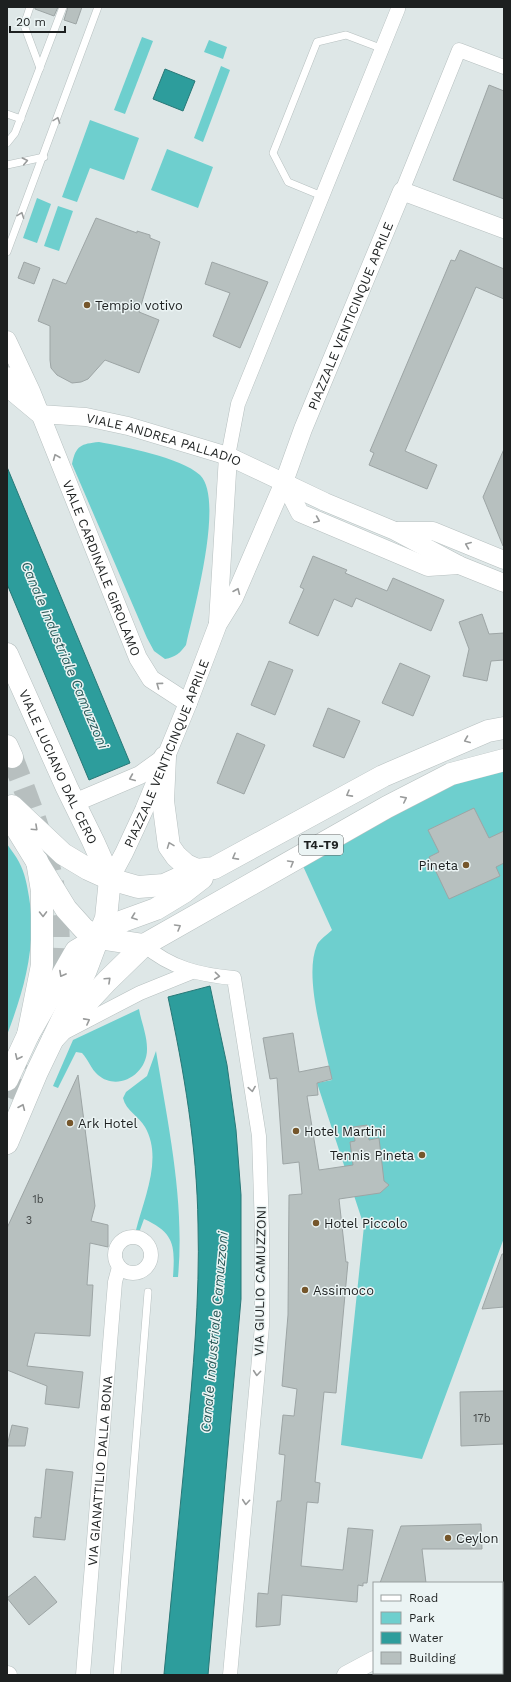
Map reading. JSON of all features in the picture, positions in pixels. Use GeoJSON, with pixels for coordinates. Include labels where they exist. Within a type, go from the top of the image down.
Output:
{"type":"FeatureCollection","features":[{"type":"Feature","properties":{"kind":"main road","name":"VIALE LUCIANO DAL CERO"},"geometry":{"type":"LineString","coordinates":[[7,654],[110,879],[106,918],[86,970],[53,1039],[7,1143]]}},
{"type":"Feature","properties":{"kind":"main road","name":"T4-T9"},"geometry":{"type":"LineString","coordinates":[[110,879],[138,887],[164,885],[206,869],[383,776],[488,731],[504,728]]}},
{"type":"Feature","properties":{"kind":"main road"},"geometry":{"type":"LineString","coordinates":[[165,757],[163,801],[169,846],[176,856],[186,864],[206,869]]}},
{"type":"Feature","properties":{"kind":"main road","name":"T4-T9"},"geometry":{"type":"LineString","coordinates":[[53,1039],[107,981],[144,945],[400,801],[451,774],[504,760]]}},
{"type":"Feature","properties":{"kind":"main road","name":"VIALE LUCIANO DAL CERO"},"geometry":{"type":"LineString","coordinates":[[7,801],[63,854],[88,869],[110,879]]}},
{"type":"Feature","properties":{"kind":"main road"},"geometry":{"type":"LineString","coordinates":[[7,813],[66,909],[84,929],[98,938],[144,945]]}},
{"type":"Feature","properties":{"kind":"main road"},"geometry":{"type":"LineString","coordinates":[[28,1034],[42,965],[42,891],[37,861]]}},
{"type":"Feature","properties":{"kind":"main road","name":"T4-T9"},"geometry":{"type":"LineString","coordinates":[[98,938],[123,921],[162,906],[184,892],[206,869]]}},
{"type":"Feature","properties":{"kind":"main road"},"geometry":{"type":"LineString","coordinates":[[7,1080],[28,1034],[76,951],[98,938]]}},
{"type":"Feature","properties":{"kind":"street","name":"PIAZZALE VENTICINQUE APRILE"},"geometry":{"type":"LineString","coordinates":[[218,624],[228,456],[238,404],[400,8]]}},
{"type":"Feature","properties":{"kind":"street","name":"PIAZZALE VENTICINQUE APRILE"},"geometry":{"type":"LineString","coordinates":[[110,879],[144,810],[188,703],[218,624],[234,598],[284,482],[306,421],[459,50],[504,66]]}},
{"type":"Feature","properties":{"kind":"street"},"geometry":{"type":"LineString","coordinates":[[402,191],[504,229]]}},
{"type":"Feature","properties":{"kind":"street"},"geometry":{"type":"LineString","coordinates":[[7,340],[39,414]]}},
{"type":"Feature","properties":{"kind":"street"},"geometry":{"type":"LineString","coordinates":[[7,376],[15,394],[39,414]]}},
{"type":"Feature","properties":{"kind":"street","name":"VIALE ANDREA PALLADIO"},"geometry":{"type":"LineString","coordinates":[[39,414],[86,417],[128,426],[228,456],[395,531],[459,564],[504,583]]}},
{"type":"Feature","properties":{"kind":"street","name":"VIALE CARDINALE GIROLAMO"},"geometry":{"type":"LineString","coordinates":[[39,414],[138,658],[151,679],[188,703]]}},
{"type":"Feature","properties":{"kind":"street","name":"VIALE ANDREA PALLADIO"},"geometry":{"type":"LineString","coordinates":[[284,482],[300,513],[428,567],[459,564]]}},
{"type":"Feature","properties":{"kind":"street","name":"VIALE ANDREA PALLADIO"},"geometry":{"type":"LineString","coordinates":[[395,531],[433,531],[504,560]]}},
{"type":"Feature","properties":{"kind":"street"},"geometry":{"type":"LineString","coordinates":[[74,803],[140,775],[165,757]]}},
{"type":"Feature","properties":{"kind":"street","name":"VIA GIULIO CAMUZZONI"},"geometry":{"type":"LineString","coordinates":[[144,945],[159,958],[192,972],[234,978],[259,1136],[262,1183],[262,1326],[230,1675]]}},
{"type":"Feature","properties":{"kind":"street"},"geometry":{"type":"LineString","coordinates":[[53,1039],[140,993],[192,972]]}},
{"type":"Feature","properties":{"kind":"street","name":"VIA GIANATTILIO DALLA BONA"},"geometry":{"type":"LineString","coordinates":[[83,1675],[115,1282],[119,1267]]}},
{"type":"Feature","properties":{"kind":"street"},"geometry":{"type":"LineString","coordinates":[[346,1675],[373,1661]]}},
{"type":"Feature","properties":{"kind":"lane"},"geometry":{"type":"LineString","coordinates":[[30,7],[24,25],[40,68]]}},
{"type":"Feature","properties":{"kind":"lane"},"geometry":{"type":"LineString","coordinates":[[7,143],[15,132],[21,119],[62,7]]}},
{"type":"Feature","properties":{"kind":"lane"},"geometry":{"type":"LineString","coordinates":[[7,252],[44,157],[98,7]]}},
{"type":"Feature","properties":{"kind":"lane"},"geometry":{"type":"LineString","coordinates":[[322,196],[288,182],[273,153],[317,42],[346,35],[383,48]]}},
{"type":"Feature","properties":{"kind":"lane"},"geometry":{"type":"LineString","coordinates":[[7,114],[21,119]]}},
{"type":"Feature","properties":{"kind":"lane"},"geometry":{"type":"LineString","coordinates":[[7,165],[44,157]]}},
{"type":"Feature","properties":{"kind":"lane"},"geometry":{"type":"LineString","coordinates":[[118,1675],[148,1292]]}},
{"type":"Feature","properties":{"kind":"green space"},"geometry":{"type":"Polygon","coordinates":[[[142,37],[153,41],[125,114],[114,110],[142,37]]]}},
{"type":"Feature","properties":{"kind":"green space"},"geometry":{"type":"Polygon","coordinates":[[[209,40],[227,47],[223,59],[204,52],[209,40]]]}},
{"type":"Feature","properties":{"kind":"green space"},"geometry":{"type":"Polygon","coordinates":[[[221,66],[230,70],[203,142],[194,138],[221,66]]]}},
{"type":"Feature","properties":{"kind":"green space"},"geometry":{"type":"Polygon","coordinates":[[[90,120],[139,138],[124,180],[90,168],[77,202],[62,197],[90,120]]]}},
{"type":"Feature","properties":{"kind":"green space"},"geometry":{"type":"Polygon","coordinates":[[[167,149],[213,167],[198,208],[151,190],[167,149]]]}},
{"type":"Feature","properties":{"kind":"green space"},"geometry":{"type":"Polygon","coordinates":[[[37,198],[51,204],[37,243],[23,238],[37,198]]]}},
{"type":"Feature","properties":{"kind":"green space"},"geometry":{"type":"Polygon","coordinates":[[[58,206],[73,211],[59,251],[44,246],[58,206]]]}},
{"type":"Feature","properties":{"kind":"green space"},"geometry":{"type":"Polygon","coordinates":[[[99,442],[152,454],[179,463],[200,475],[207,488],[209,507],[205,557],[186,645],[175,656],[165,659],[154,651],[147,638],[72,464],[75,453],[80,447],[99,442]]]}},
{"type":"Feature","properties":{"kind":"green space","name":"Tennis Pineta"},"geometry":{"type":"Polygon","coordinates":[[[504,769],[504,1238],[422,1459],[341,1445],[364,1226],[317,1083],[332,1080],[320,1030],[314,993],[312,975],[313,959],[318,943],[332,930],[303,866],[402,810],[465,778],[504,769]]]}},
{"type":"Feature","properties":{"kind":"green space"},"geometry":{"type":"Polygon","coordinates":[[[7,844],[19,862],[26,879],[31,915],[31,933],[30,950],[24,984],[7,1035],[7,844]]]}},
{"type":"Feature","properties":{"kind":"green space"},"geometry":{"type":"Polygon","coordinates":[[[139,1009],[147,1048],[143,1066],[137,1072],[130,1078],[123,1081],[114,1082],[106,1080],[96,1073],[82,1053],[76,1052],[58,1088],[53,1086],[73,1040],[139,1009]]]}},
{"type":"Feature","properties":{"kind":"green space"},"geometry":{"type":"Polygon","coordinates":[[[156,1051],[170,1135],[177,1192],[180,1249],[178,1277],[173,1277],[173,1249],[167,1235],[154,1224],[144,1219],[140,1230],[136,1230],[150,1178],[152,1152],[150,1139],[145,1127],[130,1110],[123,1098],[126,1092],[147,1076],[156,1051]]]}},
{"type":"Feature","properties":{"kind":"water"},"geometry":{"type":"Polygon","coordinates":[[[165,69],[195,81],[183,111],[153,99],[165,69]]]}},
{"type":"Feature","properties":{"kind":"water","name":"Canale industriale Camuzzoni"},"geometry":{"type":"Polygon","coordinates":[[[7,467],[130,763],[89,780],[7,584],[7,467]]]}},
{"type":"Feature","properties":{"kind":"water","name":"Canale industriale Camuzzoni"},"geometry":{"type":"Polygon","coordinates":[[[210,986],[227,1065],[236,1130],[241,1195],[241,1299],[208,1675],[170,1675],[164,1674],[193,1363],[197,1307],[198,1252],[197,1195],[189,1109],[168,997],[210,986]]]}},
{"type":"Feature","properties":{"kind":"building"},"geometry":{"type":"Polygon","coordinates":[[[35,7],[58,7],[54,16],[35,9],[35,7]]]}},
{"type":"Feature","properties":{"kind":"building"},"geometry":{"type":"Polygon","coordinates":[[[68,7],[82,7],[76,24],[64,20],[68,7]]]}},
{"type":"Feature","properties":{"kind":"building"},"geometry":{"type":"Polygon","coordinates":[[[489,85],[504,91],[504,199],[453,180],[489,85]]]}},
{"type":"Feature","properties":{"kind":"building","name":"Tempio votivo"},"geometry":{"type":"Polygon","coordinates":[[[96,218],[137,233],[137,231],[150,235],[150,238],[160,242],[139,312],[159,320],[139,373],[105,360],[88,379],[81,382],[72,383],[57,375],[51,368],[50,326],[38,321],[53,279],[66,284],[96,218]]]}},
{"type":"Feature","properties":{"kind":"building"},"geometry":{"type":"Polygon","coordinates":[[[460,250],[504,269],[504,299],[476,287],[405,451],[437,465],[427,489],[369,465],[374,453],[370,451],[451,260],[455,261],[460,250]]]}},
{"type":"Feature","properties":{"kind":"building"},"geometry":{"type":"Polygon","coordinates":[[[24,262],[40,268],[34,284],[18,278],[24,262]]]}},
{"type":"Feature","properties":{"kind":"building"},"geometry":{"type":"Polygon","coordinates":[[[212,262],[268,282],[240,348],[213,336],[230,293],[205,284],[212,262]]]}},
{"type":"Feature","properties":{"kind":"building"},"geometry":{"type":"Polygon","coordinates":[[[504,449],[504,546],[503,546],[483,497],[504,449]]]}},
{"type":"Feature","properties":{"kind":"building"},"geometry":{"type":"Polygon","coordinates":[[[313,556],[347,570],[345,573],[387,591],[393,578],[444,600],[431,631],[356,598],[352,607],[334,599],[318,636],[289,623],[304,589],[300,587],[313,556]]]}},
{"type":"Feature","properties":{"kind":"building"},"geometry":{"type":"Polygon","coordinates":[[[482,614],[489,634],[504,633],[504,660],[491,661],[487,681],[463,676],[469,649],[459,622],[482,614]]]}},
{"type":"Feature","properties":{"kind":"building"},"geometry":{"type":"Polygon","coordinates":[[[269,661],[293,670],[275,715],[251,705],[269,661]]]}},
{"type":"Feature","properties":{"kind":"building"},"geometry":{"type":"Polygon","coordinates":[[[400,663],[430,676],[413,716],[382,703],[400,663]]]}},
{"type":"Feature","properties":{"kind":"building"},"geometry":{"type":"Polygon","coordinates":[[[328,708],[360,721],[344,758],[313,746],[328,708]]]}},
{"type":"Feature","properties":{"kind":"building"},"geometry":{"type":"Polygon","coordinates":[[[237,733],[265,745],[244,794],[217,783],[237,733]]]}},
{"type":"Feature","properties":{"kind":"building","name":"Pineta"},"geometry":{"type":"Polygon","coordinates":[[[474,808],[489,838],[504,831],[504,863],[496,867],[500,876],[449,899],[429,857],[439,852],[428,830],[474,808]]]}},
{"type":"Feature","properties":{"kind":"building"},"geometry":{"type":"Polygon","coordinates":[[[293,1033],[299,1072],[329,1066],[332,1079],[317,1083],[318,1095],[307,1096],[319,1170],[353,1165],[350,1142],[355,1141],[353,1127],[367,1125],[369,1140],[379,1138],[384,1181],[389,1185],[380,1193],[339,1199],[346,1262],[348,1262],[336,1393],[324,1392],[315,1482],[320,1483],[318,1503],[307,1502],[301,1566],[343,1570],[348,1528],[373,1530],[367,1583],[363,1583],[363,1586],[358,1585],[357,1602],[282,1595],[280,1625],[256,1627],[258,1593],[268,1594],[277,1501],[281,1501],[285,1455],[279,1454],[283,1415],[294,1416],[297,1389],[282,1386],[288,1315],[289,1195],[302,1194],[299,1162],[283,1164],[277,1078],[270,1079],[263,1038],[293,1033]]]}},
{"type":"Feature","properties":{"kind":"building"},"geometry":{"type":"Polygon","coordinates":[[[78,1075],[95,1206],[91,1221],[108,1225],[108,1247],[90,1243],[87,1285],[93,1285],[90,1336],[35,1333],[27,1366],[83,1372],[79,1408],[45,1404],[47,1386],[7,1370],[7,1228],[78,1075]]]}},
{"type":"Feature","properties":{"kind":"building"},"geometry":{"type":"Polygon","coordinates":[[[502,1254],[504,1254],[504,1307],[482,1309],[502,1254]]]}},
{"type":"Feature","properties":{"kind":"building"},"geometry":{"type":"Polygon","coordinates":[[[504,1391],[504,1444],[461,1446],[460,1392],[504,1391]]]}},
{"type":"Feature","properties":{"kind":"building"},"geometry":{"type":"Polygon","coordinates":[[[12,1425],[28,1428],[25,1446],[7,1446],[12,1425]]]}},
{"type":"Feature","properties":{"kind":"building"},"geometry":{"type":"Polygon","coordinates":[[[46,1469],[73,1472],[65,1540],[33,1537],[35,1517],[41,1518],[46,1469]]]}},
{"type":"Feature","properties":{"kind":"building"},"geometry":{"type":"Polygon","coordinates":[[[481,1524],[482,1549],[422,1549],[426,1582],[380,1582],[401,1526],[481,1524]]]}},
{"type":"Feature","properties":{"kind":"building"},"geometry":{"type":"Polygon","coordinates":[[[35,1576],[57,1602],[29,1625],[7,1598],[35,1576]]]}},
{"type":"Feature","properties":{"kind":"tunnel"},"geometry":{"type":"LineString","coordinates":[[12,757],[42,842],[56,901],[59,930],[57,960],[52,989]]}},
{"type":"Feature","properties":{"kind":"tunnel"},"geometry":{"type":"LineString","coordinates":[[7,1097],[22,1063]]}},
{"type":"Feature","properties":{"kind":"place","name":"Tempio votivo"},"geometry":{"type":"Point","coordinates":[87,305]}},
{"type":"Feature","properties":{"kind":"place","name":"Pineta"},"geometry":{"type":"Point","coordinates":[466,865]}},
{"type":"Feature","properties":{"kind":"place","name":"Ark Hotel"},"geometry":{"type":"Point","coordinates":[70,1123]}},
{"type":"Feature","properties":{"kind":"place","name":"Hotel Martini"},"geometry":{"type":"Point","coordinates":[296,1131]}},
{"type":"Feature","properties":{"kind":"place","name":"Tennis Pineta"},"geometry":{"type":"Point","coordinates":[422,1155]}},
{"type":"Feature","properties":{"kind":"place","name":"Hotel Piccolo"},"geometry":{"type":"Point","coordinates":[316,1223]}},
{"type":"Feature","properties":{"kind":"place","name":"Assimoco"},"geometry":{"type":"Point","coordinates":[305,1290]}},
{"type":"Feature","properties":{"kind":"place","name":"Ceylon"},"geometry":{"type":"Point","coordinates":[448,1538]}}]}
